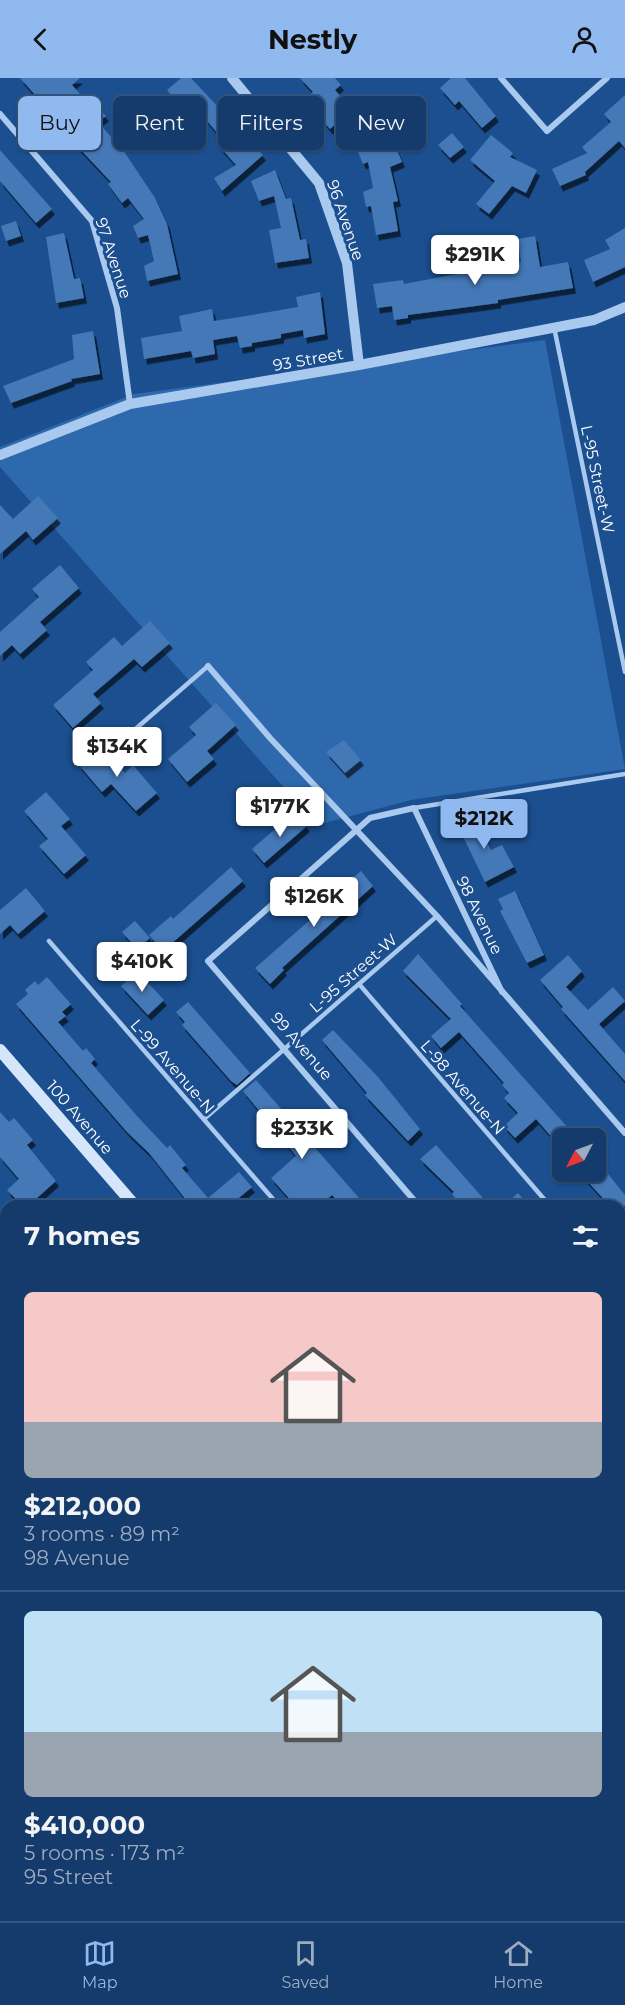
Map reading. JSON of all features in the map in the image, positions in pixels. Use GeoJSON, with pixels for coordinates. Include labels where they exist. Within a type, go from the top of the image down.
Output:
{"type":"FeatureCollection","features":[{"type":"Feature","properties":{"kind":"main road","name":"100 Avenue"},"geometry":{"type":"LineString","coordinates":[[0,1050],[130,1200]]}},
{"type":"Feature","properties":{"kind":"street","name":"96 Avenue"},"geometry":{"type":"LineString","coordinates":[[232,78],[319,183],[347,263],[359,365]]}},
{"type":"Feature","properties":{"kind":"street"},"geometry":{"type":"LineString","coordinates":[[501,78],[547,131],[607,78]]}},
{"type":"Feature","properties":{"kind":"street","name":"97 Avenue"},"geometry":{"type":"LineString","coordinates":[[0,114],[92,221],[117,308],[130,404]]}},
{"type":"Feature","properties":{"kind":"street","name":"93 Street"},"geometry":{"type":"LineString","coordinates":[[0,455],[130,404],[359,365],[594,320],[625,307]]}},
{"type":"Feature","properties":{"kind":"street","name":"98 Avenue"},"geometry":{"type":"LineString","coordinates":[[208,666],[270,738],[358,829],[437,916],[625,1133]]}},
{"type":"Feature","properties":{"kind":"street"},"geometry":{"type":"LineString","coordinates":[[358,829],[370,818],[414,808]]}},
{"type":"Feature","properties":{"kind":"street","name":"98 Avenue"},"geometry":{"type":"LineString","coordinates":[[414,808],[502,992]]}},
{"type":"Feature","properties":{"kind":"street","name":"99 Avenue"},"geometry":{"type":"LineString","coordinates":[[358,829],[208,961],[414,1200]]}},
{"type":"Feature","properties":{"kind":"lane","name":"L-95 Street-W"},"geometry":{"type":"LineString","coordinates":[[554,327],[625,672]]}},
{"type":"Feature","properties":{"kind":"lane"},"geometry":{"type":"LineString","coordinates":[[132,732],[208,666]]}},
{"type":"Feature","properties":{"kind":"lane"},"geometry":{"type":"LineString","coordinates":[[414,808],[625,774]]}},
{"type":"Feature","properties":{"kind":"lane","name":"L-95 Street-W"},"geometry":{"type":"LineString","coordinates":[[204,1119],[437,916]]}},
{"type":"Feature","properties":{"kind":"lane","name":"L-99 Avenue-N"},"geometry":{"type":"LineString","coordinates":[[49,941],[274,1200]]}},
{"type":"Feature","properties":{"kind":"lane","name":"L-98 Avenue-N"},"geometry":{"type":"LineString","coordinates":[[359,984],[545,1200]]}},
{"type":"Feature","properties":{"kind":"shaded area"},"geometry":{"type":"Polygon","coordinates":[[[545,340],[625,769],[411,800],[317,825],[0,467],[0,447],[134,394],[545,340]]]}},
{"type":"Feature","properties":{"kind":"building"},"geometry":{"type":"Polygon","coordinates":[[[20,78],[80,78],[72,85],[82,96],[36,96],[20,78]]]}},
{"type":"Feature","properties":{"kind":"building"},"geometry":{"type":"Polygon","coordinates":[[[181,78],[191,78],[218,107],[218,134],[206,120],[206,96],[172,96],[167,90],[181,78]]]}},
{"type":"Feature","properties":{"kind":"building"},"geometry":{"type":"Polygon","coordinates":[[[300,78],[335,78],[341,85],[335,90],[340,96],[336,96],[336,124],[330,129],[324,122],[324,96],[308,96],[313,92],[300,78]]]}},
{"type":"Feature","properties":{"kind":"building"},"geometry":{"type":"Polygon","coordinates":[[[451,78],[465,78],[496,116],[482,128],[459,101],[455,105],[440,88],[451,78]]]}},
{"type":"Feature","properties":{"kind":"building"},"geometry":{"type":"Polygon","coordinates":[[[625,95],[625,148],[619,141],[585,172],[586,175],[560,186],[552,169],[587,153],[582,147],[611,122],[604,114],[625,95]]]}},
{"type":"Feature","properties":{"kind":"building"},"geometry":{"type":"Polygon","coordinates":[[[101,111],[106,116],[101,120],[101,111]]]}},
{"type":"Feature","properties":{"kind":"building"},"geometry":{"type":"Polygon","coordinates":[[[101,125],[113,139],[113,150],[122,150],[155,198],[167,224],[178,274],[147,281],[144,266],[154,261],[148,235],[138,238],[133,226],[144,219],[128,198],[122,203],[108,184],[111,182],[81,150],[101,150],[101,125]]]}},
{"type":"Feature","properties":{"kind":"building"},"geometry":{"type":"Polygon","coordinates":[[[452,133],[464,147],[450,158],[438,145],[452,133]]]}},
{"type":"Feature","properties":{"kind":"building"},"geometry":{"type":"Polygon","coordinates":[[[491,135],[513,153],[510,157],[537,170],[526,193],[512,186],[489,214],[476,204],[495,181],[470,160],[491,135]]]}},
{"type":"Feature","properties":{"kind":"building"},"geometry":{"type":"Polygon","coordinates":[[[0,150],[52,209],[36,223],[0,181],[0,150]]]}},
{"type":"Feature","properties":{"kind":"building"},"geometry":{"type":"Polygon","coordinates":[[[223,150],[258,150],[263,155],[222,191],[214,178],[236,165],[223,150]]]}},
{"type":"Feature","properties":{"kind":"building"},"geometry":{"type":"Polygon","coordinates":[[[357,150],[397,150],[402,162],[390,167],[398,201],[393,202],[398,231],[376,235],[371,206],[366,207],[363,192],[373,188],[368,162],[363,164],[357,150]]]}},
{"type":"Feature","properties":{"kind":"building"},"geometry":{"type":"Polygon","coordinates":[[[275,170],[286,199],[291,198],[300,240],[306,239],[309,258],[275,263],[269,230],[281,228],[274,196],[259,201],[251,181],[275,170]]]}},
{"type":"Feature","properties":{"kind":"building"},"geometry":{"type":"Polygon","coordinates":[[[16,221],[21,236],[6,241],[1,226],[16,221]]]}},
{"type":"Feature","properties":{"kind":"building"},"geometry":{"type":"Polygon","coordinates":[[[625,228],[625,267],[593,282],[584,260],[610,249],[605,240],[625,228]]]}},
{"type":"Feature","properties":{"kind":"building"},"geometry":{"type":"Polygon","coordinates":[[[64,233],[74,279],[80,278],[84,298],[56,303],[46,237],[64,233]]]}},
{"type":"Feature","properties":{"kind":"building"},"geometry":{"type":"Polygon","coordinates":[[[535,236],[540,267],[568,262],[573,288],[498,300],[498,303],[408,315],[408,318],[394,320],[392,306],[377,308],[373,284],[403,280],[404,284],[521,262],[518,239],[535,236]]]}},
{"type":"Feature","properties":{"kind":"building"},"geometry":{"type":"Polygon","coordinates":[[[320,292],[325,334],[304,338],[303,330],[281,334],[281,338],[252,343],[252,346],[240,348],[237,336],[213,340],[215,354],[193,358],[191,351],[144,359],[141,338],[182,331],[179,316],[212,309],[214,321],[246,316],[298,307],[296,297],[320,292]]]}},
{"type":"Feature","properties":{"kind":"building"},"geometry":{"type":"Polygon","coordinates":[[[93,331],[100,374],[71,379],[72,381],[11,403],[3,386],[74,359],[72,335],[93,331]]]}},
{"type":"Feature","properties":{"kind":"building"},"geometry":{"type":"Polygon","coordinates":[[[38,496],[58,518],[33,540],[26,531],[0,554],[0,505],[13,519],[38,496]]]}},
{"type":"Feature","properties":{"kind":"building"},"geometry":{"type":"Polygon","coordinates":[[[60,565],[79,588],[40,622],[47,630],[20,654],[12,645],[0,656],[0,632],[39,597],[32,589],[60,565]]]}},
{"type":"Feature","properties":{"kind":"building"},"geometry":{"type":"Polygon","coordinates":[[[150,621],[170,643],[142,667],[134,659],[93,694],[101,703],[73,728],[53,705],[93,670],[86,662],[114,637],[122,646],[150,621]]]}},
{"type":"Feature","properties":{"kind":"building"},"geometry":{"type":"Polygon","coordinates":[[[216,703],[236,725],[207,751],[214,759],[187,782],[168,759],[196,735],[189,727],[216,703]]]}},
{"type":"Feature","properties":{"kind":"building"},"geometry":{"type":"Polygon","coordinates":[[[344,740],[361,760],[345,773],[326,752],[344,740]]]}},
{"type":"Feature","properties":{"kind":"building"},"geometry":{"type":"Polygon","coordinates":[[[101,745],[125,773],[133,765],[157,793],[136,811],[111,784],[102,792],[78,764],[101,745]]]}},
{"type":"Feature","properties":{"kind":"building"},"geometry":{"type":"Polygon","coordinates":[[[46,792],[70,819],[61,826],[86,855],[64,874],[39,846],[48,839],[24,811],[46,792]]]}},
{"type":"Feature","properties":{"kind":"building"},"geometry":{"type":"Polygon","coordinates":[[[295,812],[307,826],[264,863],[252,849],[295,812]]]}},
{"type":"Feature","properties":{"kind":"building"},"geometry":{"type":"Polygon","coordinates":[[[474,814],[491,850],[502,845],[514,867],[485,882],[456,822],[474,814]]]}},
{"type":"Feature","properties":{"kind":"building"},"geometry":{"type":"Polygon","coordinates":[[[231,867],[243,881],[163,951],[149,935],[171,916],[173,919],[231,867]]]}},
{"type":"Feature","properties":{"kind":"building"},"geometry":{"type":"Polygon","coordinates":[[[361,871],[373,886],[282,968],[284,970],[270,984],[255,968],[342,892],[340,889],[361,871]]]}},
{"type":"Feature","properties":{"kind":"building"},"geometry":{"type":"Polygon","coordinates":[[[26,888],[45,911],[18,934],[10,925],[0,934],[0,910],[26,888]]]}},
{"type":"Feature","properties":{"kind":"building"},"geometry":{"type":"Polygon","coordinates":[[[515,891],[544,955],[527,963],[500,911],[503,909],[498,899],[515,891]]]}},
{"type":"Feature","properties":{"kind":"building"},"geometry":{"type":"Polygon","coordinates":[[[135,921],[150,938],[137,949],[122,932],[135,921]]]}},
{"type":"Feature","properties":{"kind":"building"},"geometry":{"type":"Polygon","coordinates":[[[418,954],[462,1004],[460,1006],[568,1128],[552,1128],[552,1137],[536,1119],[515,1138],[504,1126],[518,1113],[504,1098],[509,1093],[502,1085],[504,1083],[459,1032],[441,1048],[431,1036],[451,1019],[403,971],[418,954]]]}},
{"type":"Feature","properties":{"kind":"building"},"geometry":{"type":"Polygon","coordinates":[[[568,955],[582,971],[566,987],[588,1010],[613,987],[625,1001],[599,1024],[625,1054],[625,1081],[561,1009],[563,1007],[540,980],[568,955]]]}},
{"type":"Feature","properties":{"kind":"building"},"geometry":{"type":"Polygon","coordinates":[[[137,971],[164,1000],[148,1015],[121,986],[137,971]]]}},
{"type":"Feature","properties":{"kind":"building"},"geometry":{"type":"Polygon","coordinates":[[[47,977],[71,1004],[62,1012],[66,1016],[58,1022],[83,1051],[86,1048],[95,1059],[91,1063],[137,1116],[167,1148],[170,1145],[186,1165],[182,1168],[208,1198],[239,1172],[252,1187],[236,1200],[186,1200],[149,1153],[127,1132],[16,1004],[28,994],[25,990],[35,981],[38,985],[47,977]]]}},
{"type":"Feature","properties":{"kind":"building"},"geometry":{"type":"Polygon","coordinates":[[[188,1002],[250,1073],[237,1085],[182,1025],[185,1022],[176,1012],[188,1002]]]}},
{"type":"Feature","properties":{"kind":"building"},"geometry":{"type":"Polygon","coordinates":[[[333,1030],[378,1077],[420,1129],[408,1141],[365,1095],[367,1093],[322,1040],[333,1030]]]}},
{"type":"Feature","properties":{"kind":"building"},"geometry":{"type":"Polygon","coordinates":[[[256,1080],[361,1200],[337,1200],[332,1195],[326,1200],[291,1200],[271,1178],[296,1156],[243,1091],[256,1080]]]}},
{"type":"Feature","properties":{"kind":"building"},"geometry":{"type":"Polygon","coordinates":[[[0,1112],[9,1122],[14,1118],[33,1140],[27,1145],[56,1181],[35,1200],[15,1200],[7,1190],[19,1179],[0,1157],[0,1112]]]}},
{"type":"Feature","properties":{"kind":"building"},"geometry":{"type":"Polygon","coordinates":[[[436,1145],[485,1200],[457,1200],[452,1194],[454,1192],[420,1159],[436,1145]]]}},
{"type":"Feature","properties":{"kind":"building"},"geometry":{"type":"Polygon","coordinates":[[[606,1171],[625,1195],[625,1200],[605,1200],[588,1182],[606,1182],[606,1171]]]}},
{"type":"Feature","properties":{"kind":"building"},"geometry":{"type":"Polygon","coordinates":[[[518,1193],[524,1200],[510,1200],[518,1193]]]}}]}
